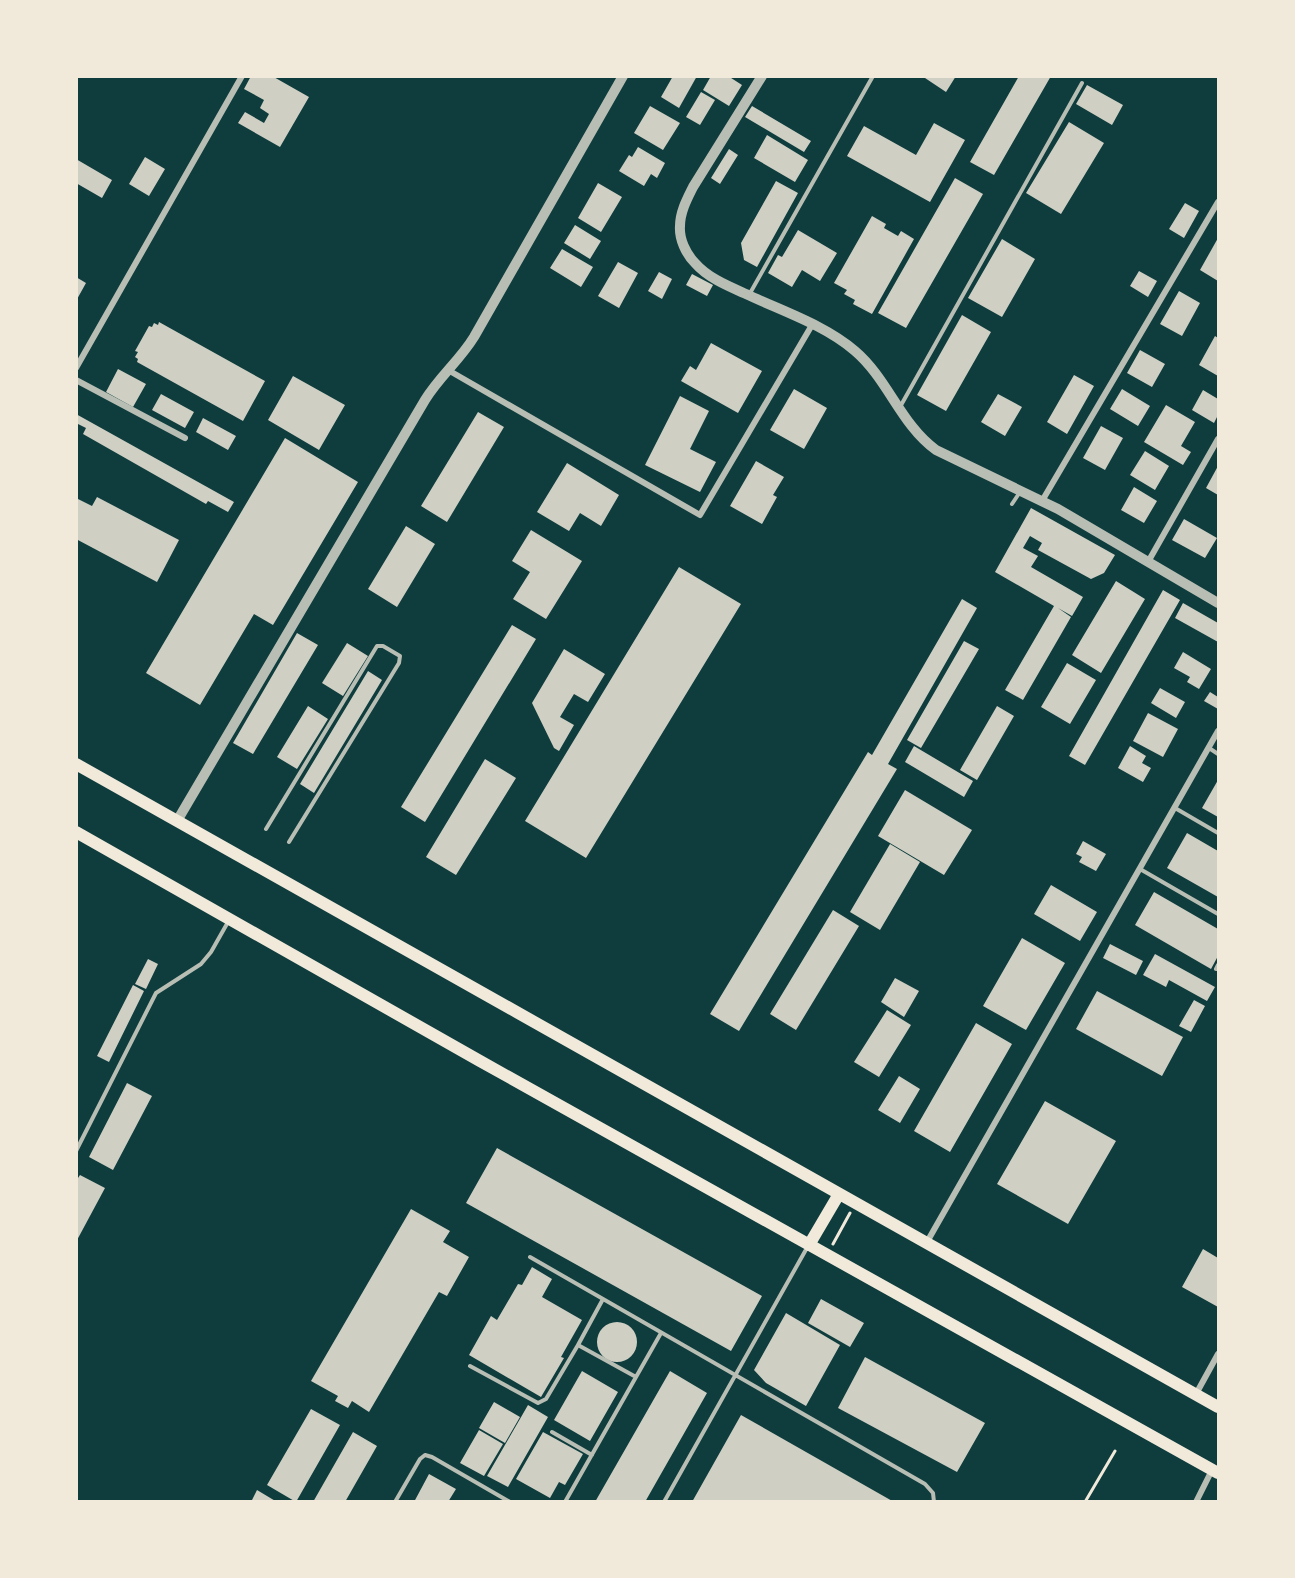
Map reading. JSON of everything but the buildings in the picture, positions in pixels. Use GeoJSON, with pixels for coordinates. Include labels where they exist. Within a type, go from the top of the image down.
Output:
{"type":"FeatureCollection","features":[{"type":"Feature","properties":{"kind":"main road"},"geometry":{"type":"LineString","coordinates":[[76,764],[1218,1407]]}},
{"type":"Feature","properties":{"kind":"main road"},"geometry":{"type":"LineString","coordinates":[[76,832],[826,1255],[1216,1471]]}},
{"type":"Feature","properties":{"kind":"main road"},"geometry":{"type":"LineString","coordinates":[[809,1245],[839,1194]]}},
{"type":"Feature","properties":{"kind":"street"},"geometry":{"type":"LineString","coordinates":[[76,368],[242,76]]}},
{"type":"Feature","properties":{"kind":"street"},"geometry":{"type":"LineString","coordinates":[[177,821],[425,400],[474,338],[623,76]]}},
{"type":"Feature","properties":{"kind":"street"},"geometry":{"type":"LineString","coordinates":[[762,76],[693,187],[684,206],[680,227],[684,245],[694,263],[714,279],[843,341],[862,357],[921,438],[936,450],[1042,501],[1218,603]]}},
{"type":"Feature","properties":{"kind":"street"},"geometry":{"type":"LineString","coordinates":[[1042,501],[1218,202]]}},
{"type":"Feature","properties":{"kind":"street"},"geometry":{"type":"LineString","coordinates":[[448,370],[700,514],[812,325]]}},
{"type":"Feature","properties":{"kind":"street"},"geometry":{"type":"LineString","coordinates":[[76,380],[185,438]]}},
{"type":"Feature","properties":{"kind":"street"},"geometry":{"type":"LineString","coordinates":[[1148,562],[1218,439]]}},
{"type":"Feature","properties":{"kind":"street"},"geometry":{"type":"LineString","coordinates":[[926,1243],[1218,731]]}},
{"type":"Feature","properties":{"kind":"street"},"geometry":{"type":"LineString","coordinates":[[1196,1394],[1218,1354]]}},
{"type":"Feature","properties":{"kind":"street"},"geometry":{"type":"LineString","coordinates":[[1196,1502],[1216,1471]]}},
{"type":"Feature","properties":{"kind":"lane"},"geometry":{"type":"LineString","coordinates":[[748,296],[873,76]]}},
{"type":"Feature","properties":{"kind":"lane"},"geometry":{"type":"LineString","coordinates":[[899,408],[1082,83]]}},
{"type":"Feature","properties":{"kind":"lane"},"geometry":{"type":"LineString","coordinates":[[1012,504],[1021,490]]}},
{"type":"Feature","properties":{"kind":"lane"},"geometry":{"type":"LineString","coordinates":[[266,829],[377,646],[383,646],[399,656],[399,663],[289,842]]}},
{"type":"Feature","properties":{"kind":"lane"},"geometry":{"type":"LineString","coordinates":[[1209,748],[1218,754]]}},
{"type":"Feature","properties":{"kind":"lane"},"geometry":{"type":"LineString","coordinates":[[1175,808],[1218,833]]}},
{"type":"Feature","properties":{"kind":"lane"},"geometry":{"type":"LineString","coordinates":[[1140,869],[1218,914]]}},
{"type":"Feature","properties":{"kind":"lane"},"geometry":{"type":"LineString","coordinates":[[76,1151],[156,993],[201,964],[230,919]]}},
{"type":"Feature","properties":{"kind":"lane"},"geometry":{"type":"LineString","coordinates":[[664,1502],[809,1245]]}},
{"type":"Feature","properties":{"kind":"lane"},"geometry":{"type":"LineString","coordinates":[[530,1257],[925,1484],[933,1493],[934,1502]]}},
{"type":"Feature","properties":{"kind":"lane"},"geometry":{"type":"LineString","coordinates":[[471,1366],[538,1403],[546,1399],[603,1299]]}},
{"type":"Feature","properties":{"kind":"lane"},"geometry":{"type":"LineString","coordinates":[[565,1502],[661,1333]]}},
{"type":"Feature","properties":{"kind":"lane"},"geometry":{"type":"LineString","coordinates":[[578,1345],[636,1377]]}},
{"type":"Feature","properties":{"kind":"lane"},"geometry":{"type":"LineString","coordinates":[[552,1432],[592,1455]]}},
{"type":"Feature","properties":{"kind":"lane"},"geometry":{"type":"LineString","coordinates":[[395,1502],[420,1458],[425,1455],[510,1502]]}},
{"type":"Feature","properties":{"kind":"path"},"geometry":{"type":"LineString","coordinates":[[826,1255],[856,1204]]}},
{"type":"Feature","properties":{"kind":"path"},"geometry":{"type":"LineString","coordinates":[[1085,1502],[1115,1451]]}}]}
